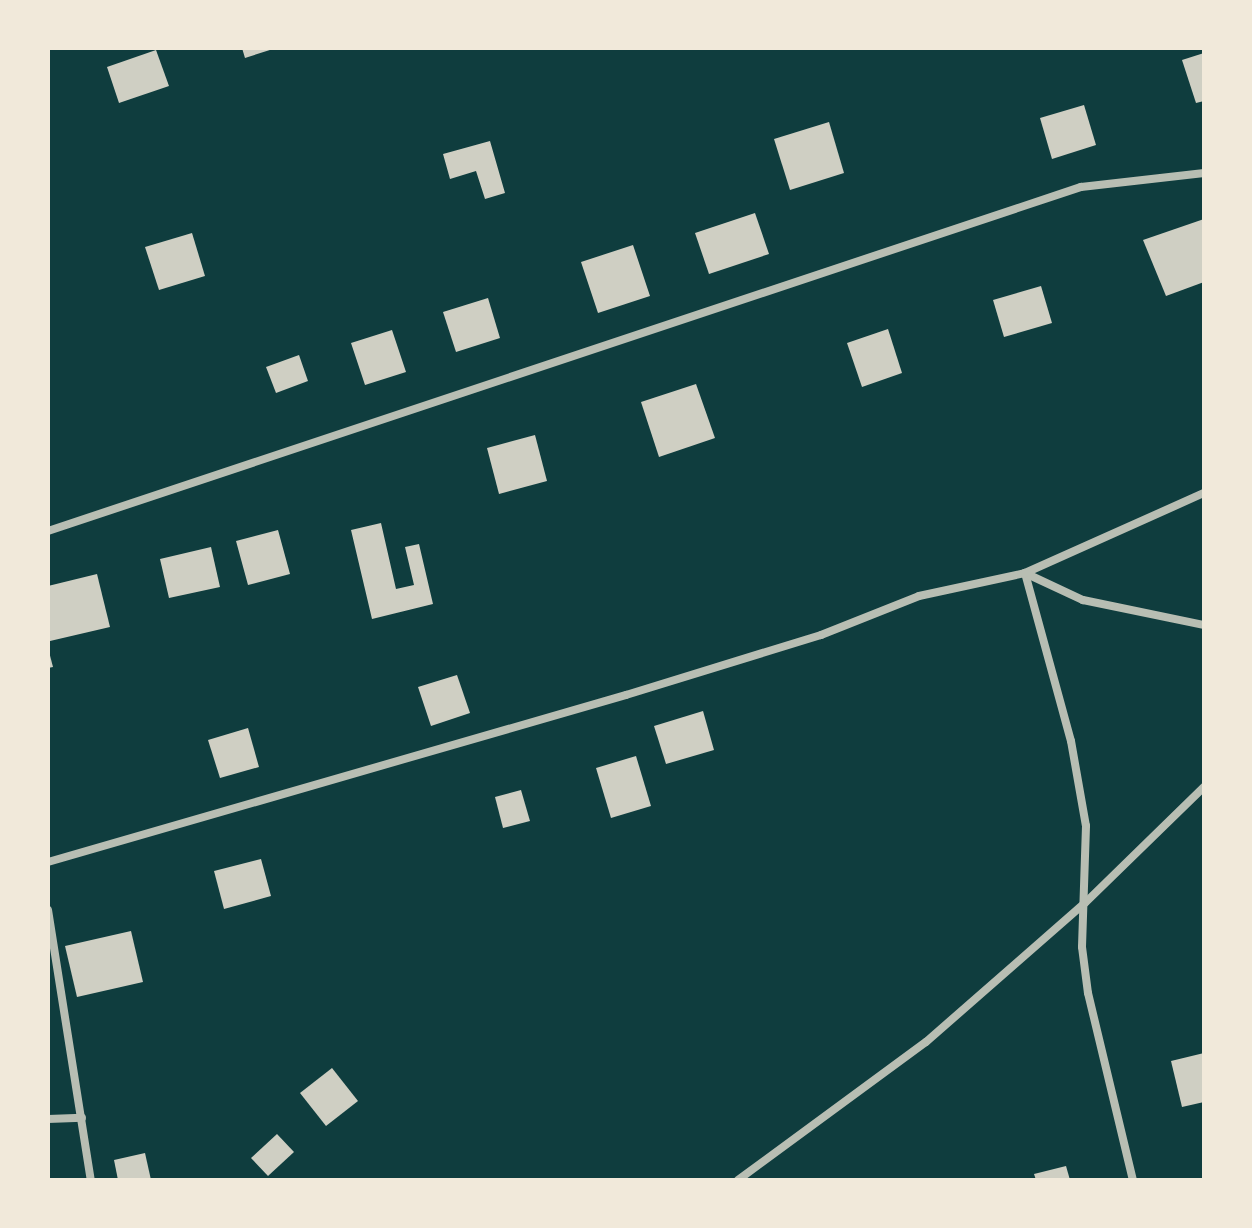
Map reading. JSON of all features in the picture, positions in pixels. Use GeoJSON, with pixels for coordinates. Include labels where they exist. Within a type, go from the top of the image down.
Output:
{"type":"FeatureCollection","features":[{"type":"Feature","properties":{"kind":"street"},"geometry":{"type":"LineString","coordinates":[[48,531],[1081,187],[1204,173]]}},
{"type":"Feature","properties":{"kind":"street"},"geometry":{"type":"LineString","coordinates":[[48,862],[626,695],[821,635],[919,596],[1025,573],[1204,493]]}},
{"type":"Feature","properties":{"kind":"street"},"geometry":{"type":"LineString","coordinates":[[1025,573],[1083,600],[1204,625]]}},
{"type":"Feature","properties":{"kind":"street"},"geometry":{"type":"LineString","coordinates":[[1025,573],[1071,741],[1086,826],[1082,947],[1088,993],[1133,1180]]}},
{"type":"Feature","properties":{"kind":"street"},"geometry":{"type":"LineString","coordinates":[[738,1180],[926,1042],[1085,903],[1204,787]]}},
{"type":"Feature","properties":{"kind":"street"},"geometry":{"type":"LineString","coordinates":[[48,910],[91,1180]]}},
{"type":"Feature","properties":{"kind":"street"},"geometry":{"type":"LineString","coordinates":[[48,1119],[82,1118]]}},
{"type":"Feature","properties":{"kind":"building"},"geometry":{"type":"Polygon","coordinates":[[[242,48],[273,48],[273,49],[245,58],[242,48]]]}},
{"type":"Feature","properties":{"kind":"building"},"geometry":{"type":"Polygon","coordinates":[[[156,50],[169,86],[119,103],[107,67],[156,50]]]}},
{"type":"Feature","properties":{"kind":"building"},"geometry":{"type":"Polygon","coordinates":[[[1204,53],[1204,101],[1196,103],[1182,60],[1204,53]]]}},
{"type":"Feature","properties":{"kind":"building"},"geometry":{"type":"Polygon","coordinates":[[[1084,105],[1096,145],[1052,159],[1040,118],[1084,105]]]}},
{"type":"Feature","properties":{"kind":"building"},"geometry":{"type":"Polygon","coordinates":[[[829,122],[844,173],[790,190],[774,139],[829,122]]]}},
{"type":"Feature","properties":{"kind":"building"},"geometry":{"type":"Polygon","coordinates":[[[490,141],[505,193],[485,199],[476,171],[450,179],[443,154],[490,141]]]}},
{"type":"Feature","properties":{"kind":"building"},"geometry":{"type":"Polygon","coordinates":[[[755,213],[769,254],[709,274],[695,233],[755,213]]]}},
{"type":"Feature","properties":{"kind":"building"},"geometry":{"type":"Polygon","coordinates":[[[1204,219],[1204,282],[1166,296],[1143,240],[1204,219]]]}},
{"type":"Feature","properties":{"kind":"building"},"geometry":{"type":"Polygon","coordinates":[[[192,233],[205,276],[159,290],[145,247],[192,233]]]}},
{"type":"Feature","properties":{"kind":"building"},"geometry":{"type":"Polygon","coordinates":[[[633,245],[650,296],[598,313],[581,262],[633,245]]]}},
{"type":"Feature","properties":{"kind":"building"},"geometry":{"type":"Polygon","coordinates":[[[1041,286],[1052,323],[1004,337],[993,300],[1041,286]]]}},
{"type":"Feature","properties":{"kind":"building"},"geometry":{"type":"Polygon","coordinates":[[[488,298],[500,338],[456,352],[443,312],[488,298]]]}},
{"type":"Feature","properties":{"kind":"building"},"geometry":{"type":"Polygon","coordinates":[[[888,329],[902,373],[862,387],[847,343],[888,329]]]}},
{"type":"Feature","properties":{"kind":"building"},"geometry":{"type":"Polygon","coordinates":[[[392,330],[406,372],[365,385],[351,343],[392,330]]]}},
{"type":"Feature","properties":{"kind":"building"},"geometry":{"type":"Polygon","coordinates":[[[299,355],[308,381],[276,393],[266,367],[299,355]]]}},
{"type":"Feature","properties":{"kind":"building"},"geometry":{"type":"Polygon","coordinates":[[[696,384],[715,438],[659,457],[641,402],[696,384]]]}},
{"type":"Feature","properties":{"kind":"building"},"geometry":{"type":"Polygon","coordinates":[[[535,435],[547,481],[499,494],[487,448],[535,435]]]}},
{"type":"Feature","properties":{"kind":"building"},"geometry":{"type":"Polygon","coordinates":[[[381,523],[396,589],[414,585],[405,547],[419,544],[433,604],[372,619],[351,530],[381,523]]]}},
{"type":"Feature","properties":{"kind":"building"},"geometry":{"type":"Polygon","coordinates":[[[278,530],[290,574],[248,585],[236,541],[278,530]]]}},
{"type":"Feature","properties":{"kind":"building"},"geometry":{"type":"Polygon","coordinates":[[[211,547],[220,587],[169,598],[160,559],[211,547]]]}},
{"type":"Feature","properties":{"kind":"building"},"geometry":{"type":"Polygon","coordinates":[[[97,574],[110,627],[50,641],[48,586],[97,574]]]}},
{"type":"Feature","properties":{"kind":"building"},"geometry":{"type":"Polygon","coordinates":[[[48,648],[53,667],[48,668],[48,648]]]}},
{"type":"Feature","properties":{"kind":"building"},"geometry":{"type":"Polygon","coordinates":[[[457,675],[470,713],[431,726],[418,687],[457,675]]]}},
{"type":"Feature","properties":{"kind":"building"},"geometry":{"type":"Polygon","coordinates":[[[703,711],[714,750],[666,764],[654,726],[703,711]]]}},
{"type":"Feature","properties":{"kind":"building"},"geometry":{"type":"Polygon","coordinates":[[[248,728],[259,767],[220,778],[208,740],[248,728]]]}},
{"type":"Feature","properties":{"kind":"building"},"geometry":{"type":"Polygon","coordinates":[[[636,756],[651,806],[611,818],[596,768],[636,756]]]}},
{"type":"Feature","properties":{"kind":"building"},"geometry":{"type":"Polygon","coordinates":[[[521,790],[530,821],[503,828],[495,797],[521,790]]]}},
{"type":"Feature","properties":{"kind":"building"},"geometry":{"type":"Polygon","coordinates":[[[261,859],[271,896],[224,909],[214,871],[261,859]]]}},
{"type":"Feature","properties":{"kind":"building"},"geometry":{"type":"Polygon","coordinates":[[[131,931],[143,982],[77,997],[65,946],[131,931]]]}},
{"type":"Feature","properties":{"kind":"building"},"geometry":{"type":"Polygon","coordinates":[[[1204,1053],[1204,1102],[1182,1107],[1171,1061],[1204,1053]]]}},
{"type":"Feature","properties":{"kind":"building"},"geometry":{"type":"Polygon","coordinates":[[[332,1068],[358,1101],[326,1126],[300,1093],[332,1068]]]}},
{"type":"Feature","properties":{"kind":"building"},"geometry":{"type":"Polygon","coordinates":[[[277,1134],[294,1152],[268,1176],[251,1158],[277,1134]]]}},
{"type":"Feature","properties":{"kind":"building"},"geometry":{"type":"Polygon","coordinates":[[[145,1153],[151,1180],[118,1180],[114,1160],[145,1153]]]}},
{"type":"Feature","properties":{"kind":"building"},"geometry":{"type":"Polygon","coordinates":[[[1066,1166],[1070,1180],[1036,1180],[1034,1174],[1066,1166]]]}}]}
